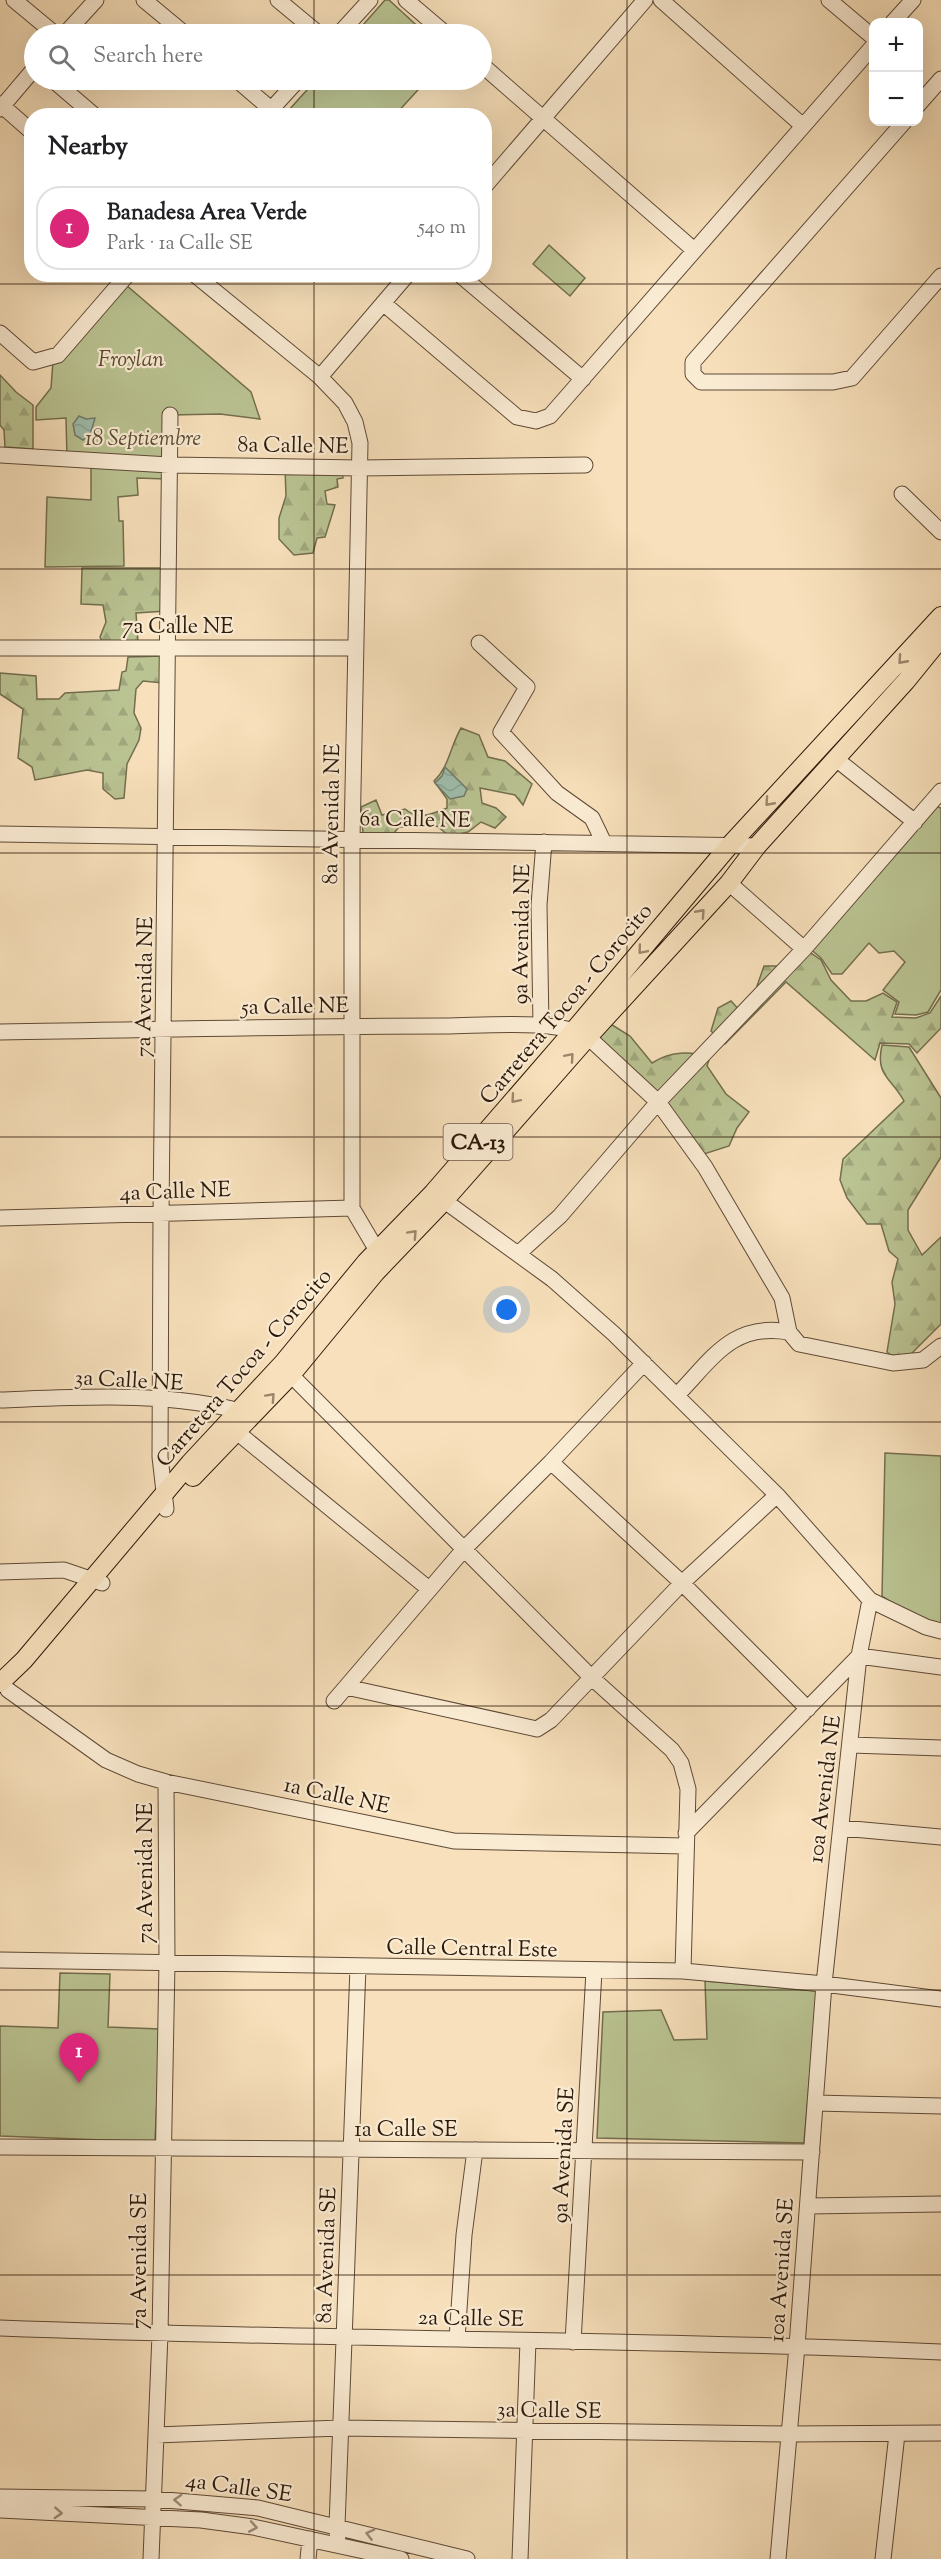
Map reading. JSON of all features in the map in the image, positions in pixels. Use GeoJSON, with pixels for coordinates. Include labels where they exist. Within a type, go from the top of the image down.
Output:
{"type":"FeatureCollection","features":[{"type":"Feature","properties":{"kind":"main road","name":"Carretera Tocoa - Corocito"},"geometry":{"type":"LineString","coordinates":[[3,1690],[19,1671],[65,1629],[97,1581],[165,1502],[237,1410],[283,1364],[438,1197],[582,1033],[729,846],[941,616]]}},
{"type":"Feature","properties":{"kind":"main road","name":"Carretera Tocoa - Corocito"},"geometry":{"type":"LineString","coordinates":[[582,1033],[729,883],[757,846],[941,638]]}},
{"type":"Feature","properties":{"kind":"main road","name":"Carretera Tocoa - Corocito"},"geometry":{"type":"LineString","coordinates":[[165,1502],[238,1433],[291,1376],[380,1257]]}},
{"type":"Feature","properties":{"kind":"street"},"geometry":{"type":"LineString","coordinates":[[14,0],[43,24]]}},
{"type":"Feature","properties":{"kind":"street"},"geometry":{"type":"LineString","coordinates":[[74,24],[96,0]]}},
{"type":"Feature","properties":{"kind":"street"},"geometry":{"type":"LineString","coordinates":[[144,0],[172,24]]}},
{"type":"Feature","properties":{"kind":"street"},"geometry":{"type":"LineString","coordinates":[[278,0],[307,24]]}},
{"type":"Feature","properties":{"kind":"street"},"geometry":{"type":"LineString","coordinates":[[348,24],[370,0]]}},
{"type":"Feature","properties":{"kind":"street"},"geometry":{"type":"LineString","coordinates":[[406,0],[434,24]]}},
{"type":"Feature","properties":{"kind":"street"},"geometry":{"type":"LineString","coordinates":[[492,178],[645,0]]}},
{"type":"Feature","properties":{"kind":"street"},"geometry":{"type":"LineString","coordinates":[[661,0],[803,126]]}},
{"type":"Feature","properties":{"kind":"street"},"geometry":{"type":"LineString","coordinates":[[829,0],[869,35]]}},
{"type":"Feature","properties":{"kind":"street"},"geometry":{"type":"LineString","coordinates":[[897,18],[913,0]]}},
{"type":"Feature","properties":{"kind":"street"},"geometry":{"type":"LineString","coordinates":[[384,303],[516,417],[536,421],[550,416],[869,50]]}},
{"type":"Feature","properties":{"kind":"street"},"geometry":{"type":"LineString","coordinates":[[492,74],[694,250]]}},
{"type":"Feature","properties":{"kind":"street"},"geometry":{"type":"LineString","coordinates":[[24,80],[1,106],[24,125]]}},
{"type":"Feature","properties":{"kind":"street"},"geometry":{"type":"LineString","coordinates":[[923,100],[941,80]]}},
{"type":"Feature","properties":{"kind":"street"},"geometry":{"type":"LineString","coordinates":[[65,90],[86,108]]}},
{"type":"Feature","properties":{"kind":"street"},"geometry":{"type":"LineString","coordinates":[[248,90],[267,108]]}},
{"type":"Feature","properties":{"kind":"street"},"geometry":{"type":"LineString","coordinates":[[276,108],[290,90]]}},
{"type":"Feature","properties":{"kind":"street"},"geometry":{"type":"LineString","coordinates":[[900,126],[693,362],[693,374],[701,382],[833,382],[852,378],[941,276]]}},
{"type":"Feature","properties":{"kind":"street"},"geometry":{"type":"LineString","coordinates":[[0,333],[33,362],[58,355],[121,282]]}},
{"type":"Feature","properties":{"kind":"street"},"geometry":{"type":"LineString","coordinates":[[204,282],[320,377],[384,303],[397,282]]}},
{"type":"Feature","properties":{"kind":"street"},"geometry":{"type":"LineString","coordinates":[[468,282],[583,379]]}},
{"type":"Feature","properties":{"kind":"street","name":"8a Avenida NE"},"geometry":{"type":"LineString","coordinates":[[320,377],[345,403],[355,422],[360,443],[352,839],[352,1208]]}},
{"type":"Feature","properties":{"kind":"street","name":"7a Avenida NE"},"geometry":{"type":"LineString","coordinates":[[165,1502],[161,1400],[161,1213],[165,1029],[170,415]]}},
{"type":"Feature","properties":{"kind":"street","name":"8a Calle NE"},"geometry":{"type":"LineString","coordinates":[[0,455],[169,465],[360,468],[585,465]]}},
{"type":"Feature","properties":{"kind":"street"},"geometry":{"type":"LineString","coordinates":[[902,494],[941,532]]}},
{"type":"Feature","properties":{"kind":"street"},"geometry":{"type":"LineString","coordinates":[[479,643],[527,687],[501,732],[557,793],[592,818],[604,843]]}},
{"type":"Feature","properties":{"kind":"street","name":"7a Calle NE"},"geometry":{"type":"LineString","coordinates":[[0,648],[356,648]]}},
{"type":"Feature","properties":{"kind":"street"},"geometry":{"type":"LineString","coordinates":[[836,759],[915,822]]}},
{"type":"Feature","properties":{"kind":"street"},"geometry":{"type":"LineString","coordinates":[[519,1253],[560,1216],[658,1102],[804,949],[941,791]]}},
{"type":"Feature","properties":{"kind":"street","name":"6a Calle NE"},"geometry":{"type":"LineString","coordinates":[[0,834],[757,846]]}},
{"type":"Feature","properties":{"kind":"street","name":"9a Avenida NE"},"geometry":{"type":"LineString","coordinates":[[541,1026],[539,904],[544,842]]}},
{"type":"Feature","properties":{"kind":"street"},"geometry":{"type":"LineString","coordinates":[[729,883],[804,949]]}},
{"type":"Feature","properties":{"kind":"street","name":"5a Calle NE"},"geometry":{"type":"LineString","coordinates":[[0,1032],[352,1026],[541,1026],[582,1033]]}},
{"type":"Feature","properties":{"kind":"street"},"geometry":{"type":"LineString","coordinates":[[582,1033],[658,1102],[724,1196],[782,1298],[789,1332],[799,1344],[893,1363],[923,1360],[941,1346]]}},
{"type":"Feature","properties":{"kind":"street"},"geometry":{"type":"LineString","coordinates":[[438,1197],[519,1253],[586,1309],[678,1394],[777,1495],[870,1600],[926,1627],[941,1631]]}},
{"type":"Feature","properties":{"kind":"street"},"geometry":{"type":"LineString","coordinates":[[352,1208],[380,1257]]}},
{"type":"Feature","properties":{"kind":"street","name":"4a Calle NE"},"geometry":{"type":"LineString","coordinates":[[0,1218],[352,1208]]}},
{"type":"Feature","properties":{"kind":"street"},"geometry":{"type":"LineString","coordinates":[[678,1394],[728,1342],[754,1330],[789,1332]]}},
{"type":"Feature","properties":{"kind":"street"},"geometry":{"type":"LineString","coordinates":[[334,1701],[465,1548],[551,1462],[644,1363]]}},
{"type":"Feature","properties":{"kind":"street"},"geometry":{"type":"LineString","coordinates":[[291,1376],[465,1548],[592,1678],[672,1750],[681,1763],[688,1789],[684,1971]]}},
{"type":"Feature","properties":{"kind":"street","name":"3a Calle NE"},"geometry":{"type":"LineString","coordinates":[[0,1400],[72,1398],[161,1400],[237,1410],[255,1415]]}},
{"type":"Feature","properties":{"kind":"street"},"geometry":{"type":"LineString","coordinates":[[238,1433],[429,1589]]}},
{"type":"Feature","properties":{"kind":"street"},"geometry":{"type":"LineString","coordinates":[[551,1462],[682,1583],[808,1709]]}},
{"type":"Feature","properties":{"kind":"street"},"geometry":{"type":"LineString","coordinates":[[346,1687],[537,1729],[551,1720],[682,1583],[777,1495]]}},
{"type":"Feature","properties":{"kind":"street"},"geometry":{"type":"LineString","coordinates":[[0,1572],[64,1570],[97,1581]]}},
{"type":"Feature","properties":{"kind":"street","name":"10a Avenida NE"},"geometry":{"type":"LineString","coordinates":[[824,1984],[859,1656],[870,1600]]}},
{"type":"Feature","properties":{"kind":"street"},"geometry":{"type":"LineString","coordinates":[[686,1840],[859,1656],[941,1667]]}},
{"type":"Feature","properties":{"kind":"street","name":"1a Calle NE"},"geometry":{"type":"LineString","coordinates":[[3,1690],[106,1760],[138,1774],[166,1782],[454,1841],[686,1840]]}},
{"type":"Feature","properties":{"kind":"street"},"geometry":{"type":"LineString","coordinates":[[851,1745],[941,1748]]}},
{"type":"Feature","properties":{"kind":"street","name":"7a Avenida NE"},"geometry":{"type":"LineString","coordinates":[[166,1782],[167,1963]]}},
{"type":"Feature","properties":{"kind":"street"},"geometry":{"type":"LineString","coordinates":[[842,1828],[941,1837]]}},
{"type":"Feature","properties":{"kind":"street","name":"Calle Central Este"},"geometry":{"type":"LineString","coordinates":[[0,1960],[684,1971],[824,1984],[941,1999]]}},
{"type":"Feature","properties":{"kind":"street","name":"7a Avenida SE"},"geometry":{"type":"LineString","coordinates":[[150,2559],[160,2334],[161,2148],[167,1963]]}},
{"type":"Feature","properties":{"kind":"street","name":"8a Avenida SE"},"geometry":{"type":"LineString","coordinates":[[338,2544],[340,2428],[358,1967]]}},
{"type":"Feature","properties":{"kind":"street","name":"9a Avenida SE"},"geometry":{"type":"LineString","coordinates":[[573,2342],[586,2151],[594,1971]]}},
{"type":"Feature","properties":{"kind":"street","name":"10a Avenida SE"},"geometry":{"type":"LineString","coordinates":[[778,2559],[790,2434],[824,1984]]}},
{"type":"Feature","properties":{"kind":"street"},"geometry":{"type":"LineString","coordinates":[[815,2103],[941,2106]]}},
{"type":"Feature","properties":{"kind":"street","name":"1a Calle SE"},"geometry":{"type":"LineString","coordinates":[[0,2147],[812,2152]]}},
{"type":"Feature","properties":{"kind":"street"},"geometry":{"type":"LineString","coordinates":[[457,2339],[465,2235],[475,2150]]}},
{"type":"Feature","properties":{"kind":"street"},"geometry":{"type":"LineString","coordinates":[[808,2206],[941,2204]]}},
{"type":"Feature","properties":{"kind":"street","name":"2a Calle SE"},"geometry":{"type":"LineString","coordinates":[[0,2328],[160,2334],[797,2346],[941,2352]]}},
{"type":"Feature","properties":{"kind":"street"},"geometry":{"type":"LineString","coordinates":[[520,2559],[528,2341]]}},
{"type":"Feature","properties":{"kind":"street","name":"3a Calle SE"},"geometry":{"type":"LineString","coordinates":[[156,2435],[340,2428],[526,2432],[941,2433]]}},
{"type":"Feature","properties":{"kind":"street"},"geometry":{"type":"LineString","coordinates":[[883,2559],[897,2434]]}},
{"type":"Feature","properties":{"kind":"street","name":"4a Calle SE"},"geometry":{"type":"LineString","coordinates":[[0,2497],[153,2499],[258,2508],[467,2559]]}},
{"type":"Feature","properties":{"kind":"street","name":"4a Calle SE"},"geometry":{"type":"LineString","coordinates":[[0,2510],[153,2517],[253,2527],[401,2559]]}},
{"type":"Feature","properties":{"kind":"street"},"geometry":{"type":"LineString","coordinates":[[308,2559],[310,2539]]}},
{"type":"Feature","properties":{"kind":"green space"},"geometry":{"type":"Polygon","coordinates":[[[385,0],[389,0],[415,24],[364,24],[385,0]]]}},
{"type":"Feature","properties":{"kind":"green space"},"geometry":{"type":"Polygon","coordinates":[[[307,90],[418,90],[401,108],[291,108],[307,90]]]}},
{"type":"Feature","properties":{"kind":"green space"},"geometry":{"type":"Polygon","coordinates":[[[549,245],[585,278],[570,296],[533,264],[549,245]]]}},
{"type":"Feature","properties":{"kind":"green space","name":"Froylan"},"geometry":{"type":"Polygon","coordinates":[[[126,285],[251,392],[260,419],[220,414],[170,415],[169,465],[67,459],[66,418],[36,420],[36,407],[51,388],[53,361],[126,285]]]}},
{"type":"Feature","properties":{"kind":"green space"},"geometry":{"type":"Polygon","coordinates":[[[0,375],[16,392],[33,405],[33,449],[5,447],[4,430],[0,425],[0,375]]]}},
{"type":"Feature","properties":{"kind":"green space"},"geometry":{"type":"Polygon","coordinates":[[[91,463],[166,467],[166,479],[137,478],[138,495],[118,497],[119,521],[123,521],[124,566],[45,567],[47,497],[91,500],[91,463]]]}},
{"type":"Feature","properties":{"kind":"green space"},"geometry":{"type":"Polygon","coordinates":[[[285,468],[342,469],[343,478],[337,479],[338,487],[325,491],[327,504],[335,505],[325,537],[317,538],[313,553],[294,555],[279,539],[279,518],[286,496],[285,468]]]}},
{"type":"Feature","properties":{"kind":"green space"},"geometry":{"type":"Polygon","coordinates":[[[82,568],[166,568],[166,611],[136,613],[138,642],[102,641],[100,637],[106,622],[103,605],[81,604],[82,568]]]}},
{"type":"Feature","properties":{"kind":"green space"},"geometry":{"type":"Polygon","coordinates":[[[163,656],[163,683],[143,681],[136,689],[134,713],[141,728],[139,740],[127,764],[124,798],[115,799],[103,789],[103,773],[87,770],[35,780],[32,767],[18,758],[23,709],[0,694],[0,673],[36,676],[37,699],[59,699],[65,693],[119,690],[122,672],[126,671],[128,657],[163,656]]]}},
{"type":"Feature","properties":{"kind":"green space"},"geometry":{"type":"Polygon","coordinates":[[[461,728],[479,735],[488,757],[505,761],[532,784],[523,805],[515,795],[480,788],[482,803],[496,808],[506,817],[495,828],[481,822],[468,832],[449,836],[437,826],[399,827],[394,833],[363,834],[361,807],[376,800],[382,815],[405,809],[420,816],[447,808],[447,799],[434,781],[443,769],[461,728]]]}},
{"type":"Feature","properties":{"kind":"green space"},"geometry":{"type":"Polygon","coordinates":[[[934,806],[941,808],[941,990],[928,1012],[916,1015],[895,1014],[899,1002],[883,990],[905,962],[894,951],[879,953],[869,943],[842,974],[832,974],[821,958],[809,948],[934,806]]]}},
{"type":"Feature","properties":{"kind":"green space"},"geometry":{"type":"Polygon","coordinates":[[[808,951],[821,960],[831,980],[851,1001],[866,1001],[883,993],[897,1002],[892,1017],[916,1018],[930,1013],[941,996],[941,1028],[917,1053],[909,1044],[880,1043],[875,1060],[786,982],[725,1044],[711,1031],[718,1008],[731,1001],[742,1013],[760,995],[757,986],[764,966],[780,966],[808,951]]]}},
{"type":"Feature","properties":{"kind":"green space"},"geometry":{"type":"Polygon","coordinates":[[[609,1023],[630,1036],[652,1063],[666,1056],[680,1053],[710,1057],[707,1066],[726,1094],[749,1112],[737,1128],[729,1146],[701,1155],[594,1035],[609,1023]]]}},
{"type":"Feature","properties":{"kind":"green space"},"geometry":{"type":"Polygon","coordinates":[[[882,1045],[909,1047],[941,1098],[941,1157],[908,1210],[908,1230],[922,1255],[941,1237],[941,1324],[909,1356],[891,1355],[887,1352],[895,1304],[892,1282],[898,1259],[889,1251],[881,1224],[867,1224],[847,1198],[840,1180],[843,1159],[904,1101],[882,1070],[880,1055],[882,1045]]]}},
{"type":"Feature","properties":{"kind":"green space"},"geometry":{"type":"Polygon","coordinates":[[[885,1453],[941,1456],[941,1625],[903,1610],[882,1596],[885,1453]]]}},
{"type":"Feature","properties":{"kind":"green space"},"geometry":{"type":"Polygon","coordinates":[[[60,1973],[110,1974],[108,2027],[160,2029],[155,2142],[0,2136],[0,2026],[58,2028],[60,1973]]]}},
{"type":"Feature","properties":{"kind":"green space"},"geometry":{"type":"Polygon","coordinates":[[[705,1981],[817,1991],[804,2143],[597,2138],[603,2012],[661,2010],[674,2040],[707,2039],[705,1981]]]}},
{"type":"Feature","properties":{"kind":"water"},"geometry":{"type":"Polygon","coordinates":[[[79,416],[86,419],[95,418],[90,435],[83,440],[75,435],[73,424],[79,416]]]}},
{"type":"Feature","properties":{"kind":"water"},"geometry":{"type":"Polygon","coordinates":[[[445,767],[467,789],[464,796],[450,799],[435,783],[442,776],[445,767]]]}},
{"type":"Feature","properties":{"kind":"place","name":"Banadesa Area Verde"},"geometry":{"type":"Point","coordinates":[79,2083]}},
{"type":"Feature","properties":{"kind":"park label","name":"18 Septiembre"},"geometry":{"type":"Point","coordinates":[143,437]}}]}
